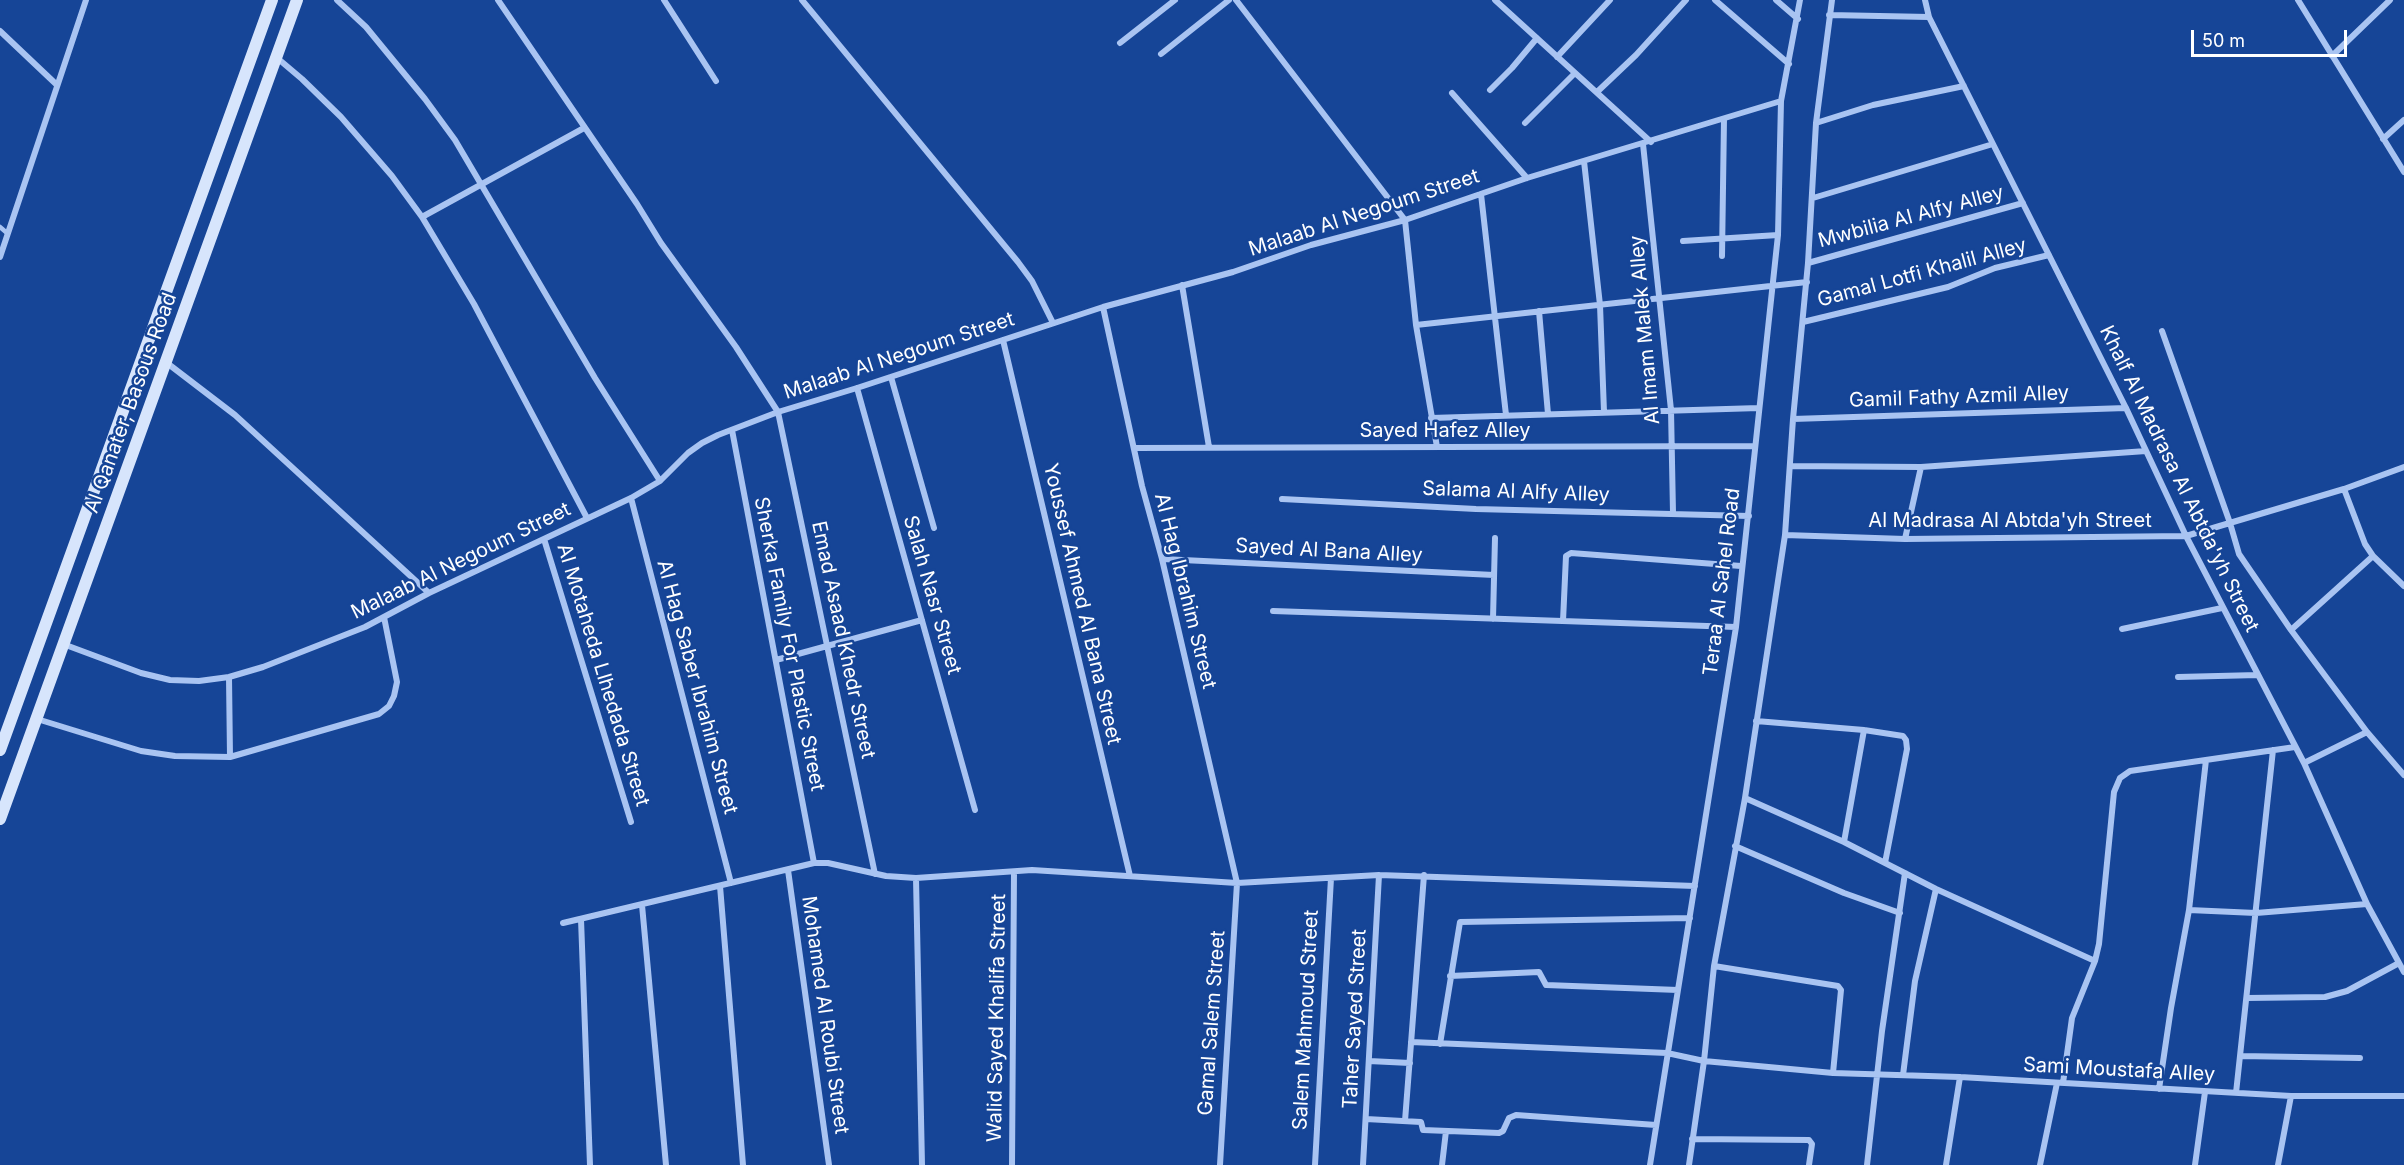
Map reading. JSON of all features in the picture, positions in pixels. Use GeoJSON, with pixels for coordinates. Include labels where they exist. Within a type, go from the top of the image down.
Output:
{"type":"FeatureCollection","features":[{"type":"Feature","properties":{"kind":"main road","name":"Al Qanater, Basous Road"},"geometry":{"type":"LineString","coordinates":[[0,750],[272,0]]}},
{"type":"Feature","properties":{"kind":"main road","name":"Al Qanater, Basous Road"},"geometry":{"type":"LineString","coordinates":[[0,819],[297,0]]}},
{"type":"Feature","properties":{"kind":"street"},"geometry":{"type":"LineString","coordinates":[[337,0],[366,27],[425,99],[483,185],[595,378],[660,481]]}},
{"type":"Feature","properties":{"kind":"street"},"geometry":{"type":"LineString","coordinates":[[498,0],[778,412]]}},
{"type":"Feature","properties":{"kind":"street"},"geometry":{"type":"LineString","coordinates":[[664,0],[716,81]]}},
{"type":"Feature","properties":{"kind":"street"},"geometry":{"type":"LineString","coordinates":[[802,0],[1018,262],[1032,281],[1053,323]]}},
{"type":"Feature","properties":{"kind":"street"},"geometry":{"type":"LineString","coordinates":[[1120,44],[1175,0]]}},
{"type":"Feature","properties":{"kind":"street"},"geometry":{"type":"LineString","coordinates":[[1161,54],[1229,0]]}},
{"type":"Feature","properties":{"kind":"street"},"geometry":{"type":"LineString","coordinates":[[1236,0],[1405,220],[1416,325],[1437,447]]}},
{"type":"Feature","properties":{"kind":"street"},"geometry":{"type":"LineString","coordinates":[[1496,0],[1651,142]]}},
{"type":"Feature","properties":{"kind":"street"},"geometry":{"type":"LineString","coordinates":[[1557,57],[1610,0]]}},
{"type":"Feature","properties":{"kind":"street"},"geometry":{"type":"LineString","coordinates":[[1597,92],[1636,55],[1686,0]]}},
{"type":"Feature","properties":{"kind":"street"},"geometry":{"type":"LineString","coordinates":[[1715,0],[1789,64]]}},
{"type":"Feature","properties":{"kind":"street"},"geometry":{"type":"LineString","coordinates":[[1776,0],[1798,19]]}},
{"type":"Feature","properties":{"kind":"street","name":"Teraa Al Sahel Road"},"geometry":{"type":"LineString","coordinates":[[1650,1165],[1736,627],[1741,566],[1749,516],[1754,446],[1779,235],[1781,101],[1800,0]]}},
{"type":"Feature","properties":{"kind":"street"},"geometry":{"type":"LineString","coordinates":[[1689,1165],[1704,1061],[1714,966],[1744,798],[1785,536],[1793,418],[1807,282],[1816,123],[1832,0]]}},
{"type":"Feature","properties":{"kind":"street","name":"Khalf Al Madrasa Al Abtda'yh Street"},"geometry":{"type":"LineString","coordinates":[[1925,0],[1929,17],[2126,408],[2222,608],[2304,763],[2367,904],[2404,972]]}},
{"type":"Feature","properties":{"kind":"street"},"geometry":{"type":"LineString","coordinates":[[2298,0],[2404,172]]}},
{"type":"Feature","properties":{"kind":"street"},"geometry":{"type":"LineString","coordinates":[[2332,56],[2390,0]]}},
{"type":"Feature","properties":{"kind":"street"},"geometry":{"type":"LineString","coordinates":[[0,256],[84,1]]}},
{"type":"Feature","properties":{"kind":"street"},"geometry":{"type":"LineString","coordinates":[[1829,15],[1929,17]]}},
{"type":"Feature","properties":{"kind":"street"},"geometry":{"type":"LineString","coordinates":[[0,31],[57,85]]}},
{"type":"Feature","properties":{"kind":"street"},"geometry":{"type":"LineString","coordinates":[[1490,90],[1537,38]]}},
{"type":"Feature","properties":{"kind":"street"},"geometry":{"type":"LineString","coordinates":[[275,57],[302,79],[341,117],[392,176],[422,217],[474,304],[587,518]]}},
{"type":"Feature","properties":{"kind":"street"},"geometry":{"type":"LineString","coordinates":[[1525,123],[1575,73]]}},
{"type":"Feature","properties":{"kind":"street"},"geometry":{"type":"LineString","coordinates":[[1816,123],[1873,105],[1964,86]]}},
{"type":"Feature","properties":{"kind":"street"},"geometry":{"type":"LineString","coordinates":[[1452,93],[1527,178]]}},
{"type":"Feature","properties":{"kind":"street","name":"Malaab Al Negoum Street"},"geometry":{"type":"LineString","coordinates":[[63,644],[141,673],[170,680],[199,681],[229,677],[298,655],[384,617],[429,593],[631,498],[660,481],[688,453],[718,435],[778,412],[1103,307],[1233,272],[1311,245],[1405,220],[1527,178],[1781,101]]}},
{"type":"Feature","properties":{"kind":"street"},"geometry":{"type":"LineString","coordinates":[[1722,256],[1724,119]]}},
{"type":"Feature","properties":{"kind":"street"},"geometry":{"type":"LineString","coordinates":[[2383,139],[2404,120]]}},
{"type":"Feature","properties":{"kind":"street"},"geometry":{"type":"LineString","coordinates":[[422,217],[584,128]]}},
{"type":"Feature","properties":{"kind":"street","name":"Al Imam Malek Alley"},"geometry":{"type":"LineString","coordinates":[[1643,144],[1671,410],[1673,513]]}},
{"type":"Feature","properties":{"kind":"street"},"geometry":{"type":"LineString","coordinates":[[1813,198],[1993,144]]}},
{"type":"Feature","properties":{"kind":"street"},"geometry":{"type":"LineString","coordinates":[[1584,162],[1600,305],[1604,412]]}},
{"type":"Feature","properties":{"kind":"street"},"geometry":{"type":"LineString","coordinates":[[1481,194],[1506,415]]}},
{"type":"Feature","properties":{"kind":"street","name":"Mwbilia Al Alfy Alley"},"geometry":{"type":"LineString","coordinates":[[1808,262],[2023,203]]}},
{"type":"Feature","properties":{"kind":"street"},"geometry":{"type":"LineString","coordinates":[[1683,241],[1779,235]]}},
{"type":"Feature","properties":{"kind":"street","name":"Gamal Lotfi Khalil Alley"},"geometry":{"type":"LineString","coordinates":[[1803,322],[1948,287],[1995,268],[2049,255]]}},
{"type":"Feature","properties":{"kind":"street"},"geometry":{"type":"LineString","coordinates":[[1416,325],[1807,282]]}},
{"type":"Feature","properties":{"kind":"street"},"geometry":{"type":"LineString","coordinates":[[1182,285],[1209,447]]}},
{"type":"Feature","properties":{"kind":"street","name":"Al Hag Ibrahim Street"},"geometry":{"type":"LineString","coordinates":[[1103,307],[1237,882]]}},
{"type":"Feature","properties":{"kind":"street"},"geometry":{"type":"LineString","coordinates":[[1539,311],[1548,414]]}},
{"type":"Feature","properties":{"kind":"street"},"geometry":{"type":"LineString","coordinates":[[2163,332],[2239,554],[2291,630],[2367,732],[2404,775]]}},
{"type":"Feature","properties":{"kind":"street","name":"Youssef Ahmed Al Bana Street"},"geometry":{"type":"LineString","coordinates":[[1003,340],[1130,876]]}},
{"type":"Feature","properties":{"kind":"street"},"geometry":{"type":"LineString","coordinates":[[167,363],[235,415],[429,593]]}},
{"type":"Feature","properties":{"kind":"street"},"geometry":{"type":"LineString","coordinates":[[891,377],[934,528]]}},
{"type":"Feature","properties":{"kind":"street","name":"Salah Nasr Street"},"geometry":{"type":"LineString","coordinates":[[857,388],[975,810]]}},
{"type":"Feature","properties":{"kind":"street"},"geometry":{"type":"LineString","coordinates":[[1431,417],[1759,408]]}},
{"type":"Feature","properties":{"kind":"street","name":"Gamil Fathy Azmil Alley"},"geometry":{"type":"LineString","coordinates":[[1793,418],[2126,408]]}},
{"type":"Feature","properties":{"kind":"street","name":"Emad Asaad Khedr Street"},"geometry":{"type":"LineString","coordinates":[[778,412],[875,874]]}},
{"type":"Feature","properties":{"kind":"street","name":"Sherka Family For Plastic Street"},"geometry":{"type":"LineString","coordinates":[[732,430],[814,863]]}},
{"type":"Feature","properties":{"kind":"street","name":"Sayed Hafez Alley"},"geometry":{"type":"LineString","coordinates":[[1136,448],[1754,446]]}},
{"type":"Feature","properties":{"kind":"street"},"geometry":{"type":"LineString","coordinates":[[1790,466],[1921,466],[2146,451]]}},
{"type":"Feature","properties":{"kind":"street"},"geometry":{"type":"LineString","coordinates":[[1905,539],[1921,466]]}},
{"type":"Feature","properties":{"kind":"street","name":"Al Madrasa Al Abtda'yh Street"},"geometry":{"type":"LineString","coordinates":[[1785,536],[1905,539],[2186,536],[2344,489],[2404,466]]}},
{"type":"Feature","properties":{"kind":"street"},"geometry":{"type":"LineString","coordinates":[[2344,489],[2365,544],[2373,556],[2404,586]]}},
{"type":"Feature","properties":{"kind":"street","name":"Al Hag Saber Ibrahim Street"},"geometry":{"type":"LineString","coordinates":[[631,498],[731,883]]}},
{"type":"Feature","properties":{"kind":"street","name":"Salama Al Alfy Alley"},"geometry":{"type":"LineString","coordinates":[[1282,499],[1476,509],[1749,516]]}},
{"type":"Feature","properties":{"kind":"street"},"geometry":{"type":"LineString","coordinates":[[1493,619],[1495,538]]}},
{"type":"Feature","properties":{"kind":"street","name":"Al Motaheda Llhedada Street"},"geometry":{"type":"LineString","coordinates":[[544,539],[631,822]]}},
{"type":"Feature","properties":{"kind":"street"},"geometry":{"type":"LineString","coordinates":[[1563,621],[1566,556],[1571,553],[1741,566]]}},
{"type":"Feature","properties":{"kind":"street"},"geometry":{"type":"LineString","coordinates":[[2291,630],[2373,556]]}},
{"type":"Feature","properties":{"kind":"street","name":"Sayed Al Bana Alley"},"geometry":{"type":"LineString","coordinates":[[1162,559],[1494,575]]}},
{"type":"Feature","properties":{"kind":"street"},"geometry":{"type":"LineString","coordinates":[[2398,580],[2404,574]]}},
{"type":"Feature","properties":{"kind":"street"},"geometry":{"type":"LineString","coordinates":[[2122,629],[2222,608]]}},
{"type":"Feature","properties":{"kind":"street"},"geometry":{"type":"LineString","coordinates":[[1273,611],[1736,627]]}},
{"type":"Feature","properties":{"kind":"street"},"geometry":{"type":"LineString","coordinates":[[36,719],[141,751],[175,756],[230,757],[379,714],[389,706],[397,682],[384,617]]}},
{"type":"Feature","properties":{"kind":"street"},"geometry":{"type":"LineString","coordinates":[[776,660],[922,620]]}},
{"type":"Feature","properties":{"kind":"street"},"geometry":{"type":"LineString","coordinates":[[2178,677],[2258,675]]}},
{"type":"Feature","properties":{"kind":"street"},"geometry":{"type":"LineString","coordinates":[[229,677],[230,757]]}},
{"type":"Feature","properties":{"kind":"street"},"geometry":{"type":"LineString","coordinates":[[1756,721],[1898,734],[1906,740],[1907,749],[1885,863]]}},
{"type":"Feature","properties":{"kind":"street"},"geometry":{"type":"LineString","coordinates":[[1844,842],[1864,730]]}},
{"type":"Feature","properties":{"kind":"street"},"geometry":{"type":"LineString","coordinates":[[2304,763],[2367,732]]}},
{"type":"Feature","properties":{"kind":"street"},"geometry":{"type":"LineString","coordinates":[[2040,1165],[2060,1083],[2072,1018],[2095,961],[2099,944],[2114,792],[2120,778],[2125,773],[2136,770],[2295,747]]}},
{"type":"Feature","properties":{"kind":"street"},"geometry":{"type":"LineString","coordinates":[[2236,1093],[2272,750]]}},
{"type":"Feature","properties":{"kind":"street"},"geometry":{"type":"LineString","coordinates":[[2159,1089],[2189,910],[2206,760]]}},
{"type":"Feature","properties":{"kind":"street"},"geometry":{"type":"LineString","coordinates":[[1744,798],[1844,842],[1936,889],[2095,961]]}},
{"type":"Feature","properties":{"kind":"street"},"geometry":{"type":"LineString","coordinates":[[1736,846],[1824,885],[1900,913]]}},
{"type":"Feature","properties":{"kind":"street"},"geometry":{"type":"LineString","coordinates":[[563,924],[814,863],[828,863],[875,874],[916,878],[1032,870],[1237,882],[1424,875],[1695,886]]}},
{"type":"Feature","properties":{"kind":"street","name":"Mohamed Al Roubi Street"},"geometry":{"type":"LineString","coordinates":[[788,870],[829,1165]]}},
{"type":"Feature","properties":{"kind":"street","name":"Walid Sayed Khalifa Street"},"geometry":{"type":"LineString","coordinates":[[1012,1165],[1014,872]]}},
{"type":"Feature","properties":{"kind":"street"},"geometry":{"type":"LineString","coordinates":[[1867,1165],[1877,1074],[1905,873]]}},
{"type":"Feature","properties":{"kind":"street","name":"Taher Sayed Street"},"geometry":{"type":"LineString","coordinates":[[1364,1165],[1379,875]]}},
{"type":"Feature","properties":{"kind":"street"},"geometry":{"type":"LineString","coordinates":[[1405,1121],[1424,875]]}},
{"type":"Feature","properties":{"kind":"street"},"geometry":{"type":"LineString","coordinates":[[916,878],[922,1165]]}},
{"type":"Feature","properties":{"kind":"street","name":"Salem Mahmoud Street"},"geometry":{"type":"LineString","coordinates":[[1315,1165],[1331,878]]}},
{"type":"Feature","properties":{"kind":"street","name":"Gamal Salem Street"},"geometry":{"type":"LineString","coordinates":[[1220,1165],[1237,882]]}},
{"type":"Feature","properties":{"kind":"street"},"geometry":{"type":"LineString","coordinates":[[720,886],[743,1165]]}},
{"type":"Feature","properties":{"kind":"street"},"geometry":{"type":"LineString","coordinates":[[1903,1075],[1915,981],[1936,889]]}},
{"type":"Feature","properties":{"kind":"street"},"geometry":{"type":"LineString","coordinates":[[2189,910],[2256,913],[2367,904]]}},
{"type":"Feature","properties":{"kind":"street"},"geometry":{"type":"LineString","coordinates":[[642,905],[666,1165]]}},
{"type":"Feature","properties":{"kind":"street"},"geometry":{"type":"LineString","coordinates":[[1440,1044],[1460,922],[1690,918]]}},
{"type":"Feature","properties":{"kind":"street"},"geometry":{"type":"LineString","coordinates":[[581,919],[590,1165]]}},
{"type":"Feature","properties":{"kind":"street"},"geometry":{"type":"LineString","coordinates":[[2247,998],[2325,997],[2348,992],[2399,963]]}},
{"type":"Feature","properties":{"kind":"street"},"geometry":{"type":"LineString","coordinates":[[1714,966],[1838,986],[1841,990],[1833,1073]]}},
{"type":"Feature","properties":{"kind":"street"},"geometry":{"type":"LineString","coordinates":[[1450,975],[1539,972],[1546,985],[1678,990]]}},
{"type":"Feature","properties":{"kind":"street","name":"Sami Moustafa Alley"},"geometry":{"type":"LineString","coordinates":[[1411,1042],[1667,1053],[1704,1061],[1833,1073],[1960,1077],[2291,1096],[2404,1096]]}},
{"type":"Feature","properties":{"kind":"street"},"geometry":{"type":"LineString","coordinates":[[2240,1056],[2360,1058]]}},
{"type":"Feature","properties":{"kind":"street"},"geometry":{"type":"LineString","coordinates":[[1369,1061],[1410,1063]]}},
{"type":"Feature","properties":{"kind":"street"},"geometry":{"type":"LineString","coordinates":[[1946,1165],[1960,1077]]}},
{"type":"Feature","properties":{"kind":"street"},"geometry":{"type":"LineString","coordinates":[[2195,1165],[2205,1092]]}},
{"type":"Feature","properties":{"kind":"street"},"geometry":{"type":"LineString","coordinates":[[2277,1165],[2291,1096]]}},
{"type":"Feature","properties":{"kind":"street"},"geometry":{"type":"LineString","coordinates":[[1366,1119],[1422,1122],[1422,1130],[1499,1133],[1503,1131],[1509,1118],[1516,1115],[1656,1125]]}},
{"type":"Feature","properties":{"kind":"street"},"geometry":{"type":"LineString","coordinates":[[1442,1165],[1446,1131]]}},
{"type":"Feature","properties":{"kind":"street"},"geometry":{"type":"LineString","coordinates":[[1692,1139],[1810,1141],[1809,1165]]}},
{"type":"Feature","properties":{"kind":"lane"},"geometry":{"type":"LineString","coordinates":[[0,227],[7,233]]}}]}
